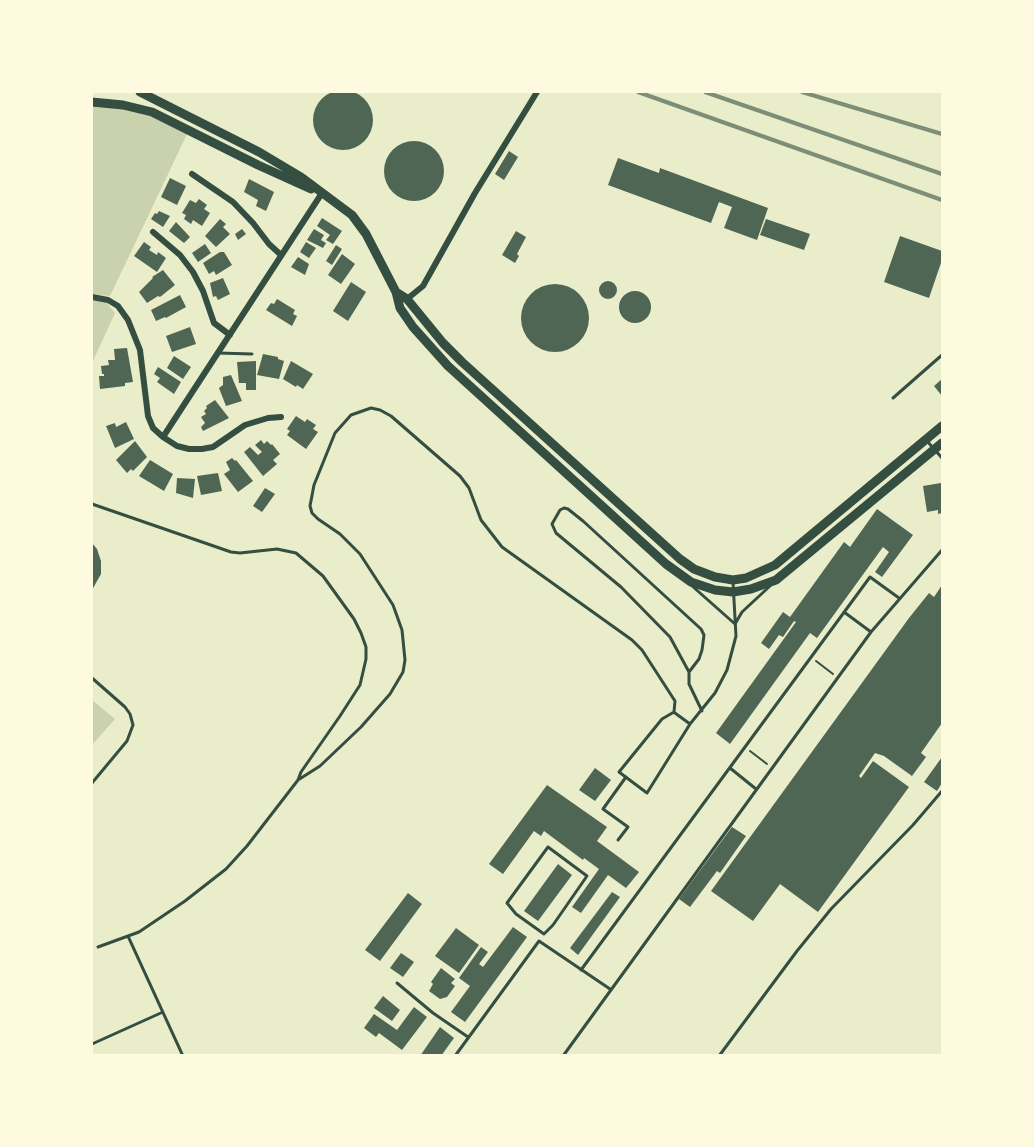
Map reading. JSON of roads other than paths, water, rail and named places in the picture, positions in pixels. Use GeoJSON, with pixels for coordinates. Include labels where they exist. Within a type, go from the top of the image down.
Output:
{"type":"FeatureCollection","features":[{"type":"Feature","properties":{"kind":"main road"},"geometry":{"type":"LineString","coordinates":[[140,92],[259,152],[301,177],[352,215],[366,234],[396,292],[400,308],[412,327],[448,366],[678,574],[700,586],[722,592],[732,592],[751,589],[776,580],[942,443]]}},
{"type":"Feature","properties":{"kind":"main road"},"geometry":{"type":"LineString","coordinates":[[92,102],[123,105],[152,112],[286,179],[322,193]]}},
{"type":"Feature","properties":{"kind":"main road"},"geometry":{"type":"LineString","coordinates":[[396,292],[407,299],[442,343],[462,362],[680,559],[694,569],[733,580],[746,578],[775,565],[942,427]]}},
{"type":"Feature","properties":{"kind":"street"},"geometry":{"type":"LineString","coordinates":[[407,299],[423,286],[475,193],[537,92]]}},
{"type":"Feature","properties":{"kind":"street"},"geometry":{"type":"LineString","coordinates":[[192,174],[233,202],[281,255]]}},
{"type":"Feature","properties":{"kind":"street"},"geometry":{"type":"LineString","coordinates":[[163,437],[322,193]]}},
{"type":"Feature","properties":{"kind":"street"},"geometry":{"type":"LineString","coordinates":[[153,232],[180,255],[193,272],[203,291],[214,323],[230,336]]}},
{"type":"Feature","properties":{"kind":"street"},"geometry":{"type":"LineString","coordinates":[[92,297],[108,300],[118,306],[128,320],[140,350],[148,416],[153,428],[177,446],[189,449],[213,447],[245,425],[268,418],[281,417]]}},
{"type":"Feature","properties":{"kind":"lane"},"geometry":{"type":"LineString","coordinates":[[218,353],[252,354]]}},
{"type":"Feature","properties":{"kind":"lane"},"geometry":{"type":"LineString","coordinates":[[893,398],[942,355]]}},
{"type":"Feature","properties":{"kind":"lane"},"geometry":{"type":"LineString","coordinates":[[298,780],[320,766],[361,727],[390,693],[403,672],[405,643],[393,605],[360,554],[340,534],[318,519],[312,513],[310,506],[314,485],[335,433],[351,415],[371,408],[391,416],[460,476],[469,488],[481,520],[502,546],[637,645],[651,662],[675,701],[674,712]]}},
{"type":"Feature","properties":{"kind":"lane"},"geometry":{"type":"LineString","coordinates":[[926,440],[942,458]]}},
{"type":"Feature","properties":{"kind":"lane"},"geometry":{"type":"LineString","coordinates":[[92,504],[231,552],[277,549],[287,550],[304,558],[323,576],[362,633],[366,647],[366,659],[360,685],[301,772],[298,780],[257,834],[226,869],[185,901],[139,932],[98,947]]}},
{"type":"Feature","properties":{"kind":"lane"},"geometry":{"type":"LineString","coordinates":[[689,672],[699,659],[702,650],[704,635],[701,629],[583,521],[567,508],[560,510],[552,524],[556,533],[600,569],[670,637],[689,672],[689,684],[702,711]]}},
{"type":"Feature","properties":{"kind":"lane"},"geometry":{"type":"LineString","coordinates":[[562,1056],[871,632],[942,550]]}},
{"type":"Feature","properties":{"kind":"lane"},"geometry":{"type":"LineString","coordinates":[[678,574],[735,624]]}},
{"type":"Feature","properties":{"kind":"lane"},"geometry":{"type":"LineString","coordinates":[[581,970],[870,577],[899,598]]}},
{"type":"Feature","properties":{"kind":"lane"},"geometry":{"type":"LineString","coordinates":[[674,712],[662,719],[619,771],[647,793],[690,724],[715,693],[727,670],[735,645],[733,580]]}},
{"type":"Feature","properties":{"kind":"lane"},"geometry":{"type":"LineString","coordinates":[[735,624],[742,612],[776,580]]}},
{"type":"Feature","properties":{"kind":"lane"},"geometry":{"type":"LineString","coordinates":[[844,612],[871,632]]}},
{"type":"Feature","properties":{"kind":"lane"},"geometry":{"type":"LineString","coordinates":[[92,678],[125,707],[133,725],[127,741],[92,783]]}},
{"type":"Feature","properties":{"kind":"lane"},"geometry":{"type":"LineString","coordinates":[[674,712],[690,724]]}},
{"type":"Feature","properties":{"kind":"lane"},"geometry":{"type":"LineString","coordinates":[[730,768],[756,789]]}},
{"type":"Feature","properties":{"kind":"lane"},"geometry":{"type":"LineString","coordinates":[[618,840],[628,827],[603,809],[626,777]]}},
{"type":"Feature","properties":{"kind":"lane"},"geometry":{"type":"LineString","coordinates":[[719,1056],[831,909],[913,825],[942,791]]}},
{"type":"Feature","properties":{"kind":"lane"},"geometry":{"type":"LineString","coordinates":[[548,847],[587,876],[553,925],[544,934],[516,914],[507,903],[548,847]]}},
{"type":"Feature","properties":{"kind":"lane"},"geometry":{"type":"LineString","coordinates":[[128,936],[183,1056]]}},
{"type":"Feature","properties":{"kind":"lane"},"geometry":{"type":"LineString","coordinates":[[455,1056],[539,941],[610,989]]}},
{"type":"Feature","properties":{"kind":"lane"},"geometry":{"type":"LineString","coordinates":[[397,983],[433,1013],[468,1037]]}},
{"type":"Feature","properties":{"kind":"lane"},"geometry":{"type":"LineString","coordinates":[[92,1044],[164,1012]]}},
{"type":"Feature","properties":{"kind":"railway"},"geometry":{"type":"LineString","coordinates":[[638,92],[942,200]]}},
{"type":"Feature","properties":{"kind":"railway"},"geometry":{"type":"LineString","coordinates":[[705,92],[942,174]]}},
{"type":"Feature","properties":{"kind":"railway"},"geometry":{"type":"LineString","coordinates":[[802,92],[942,134]]}}]}
